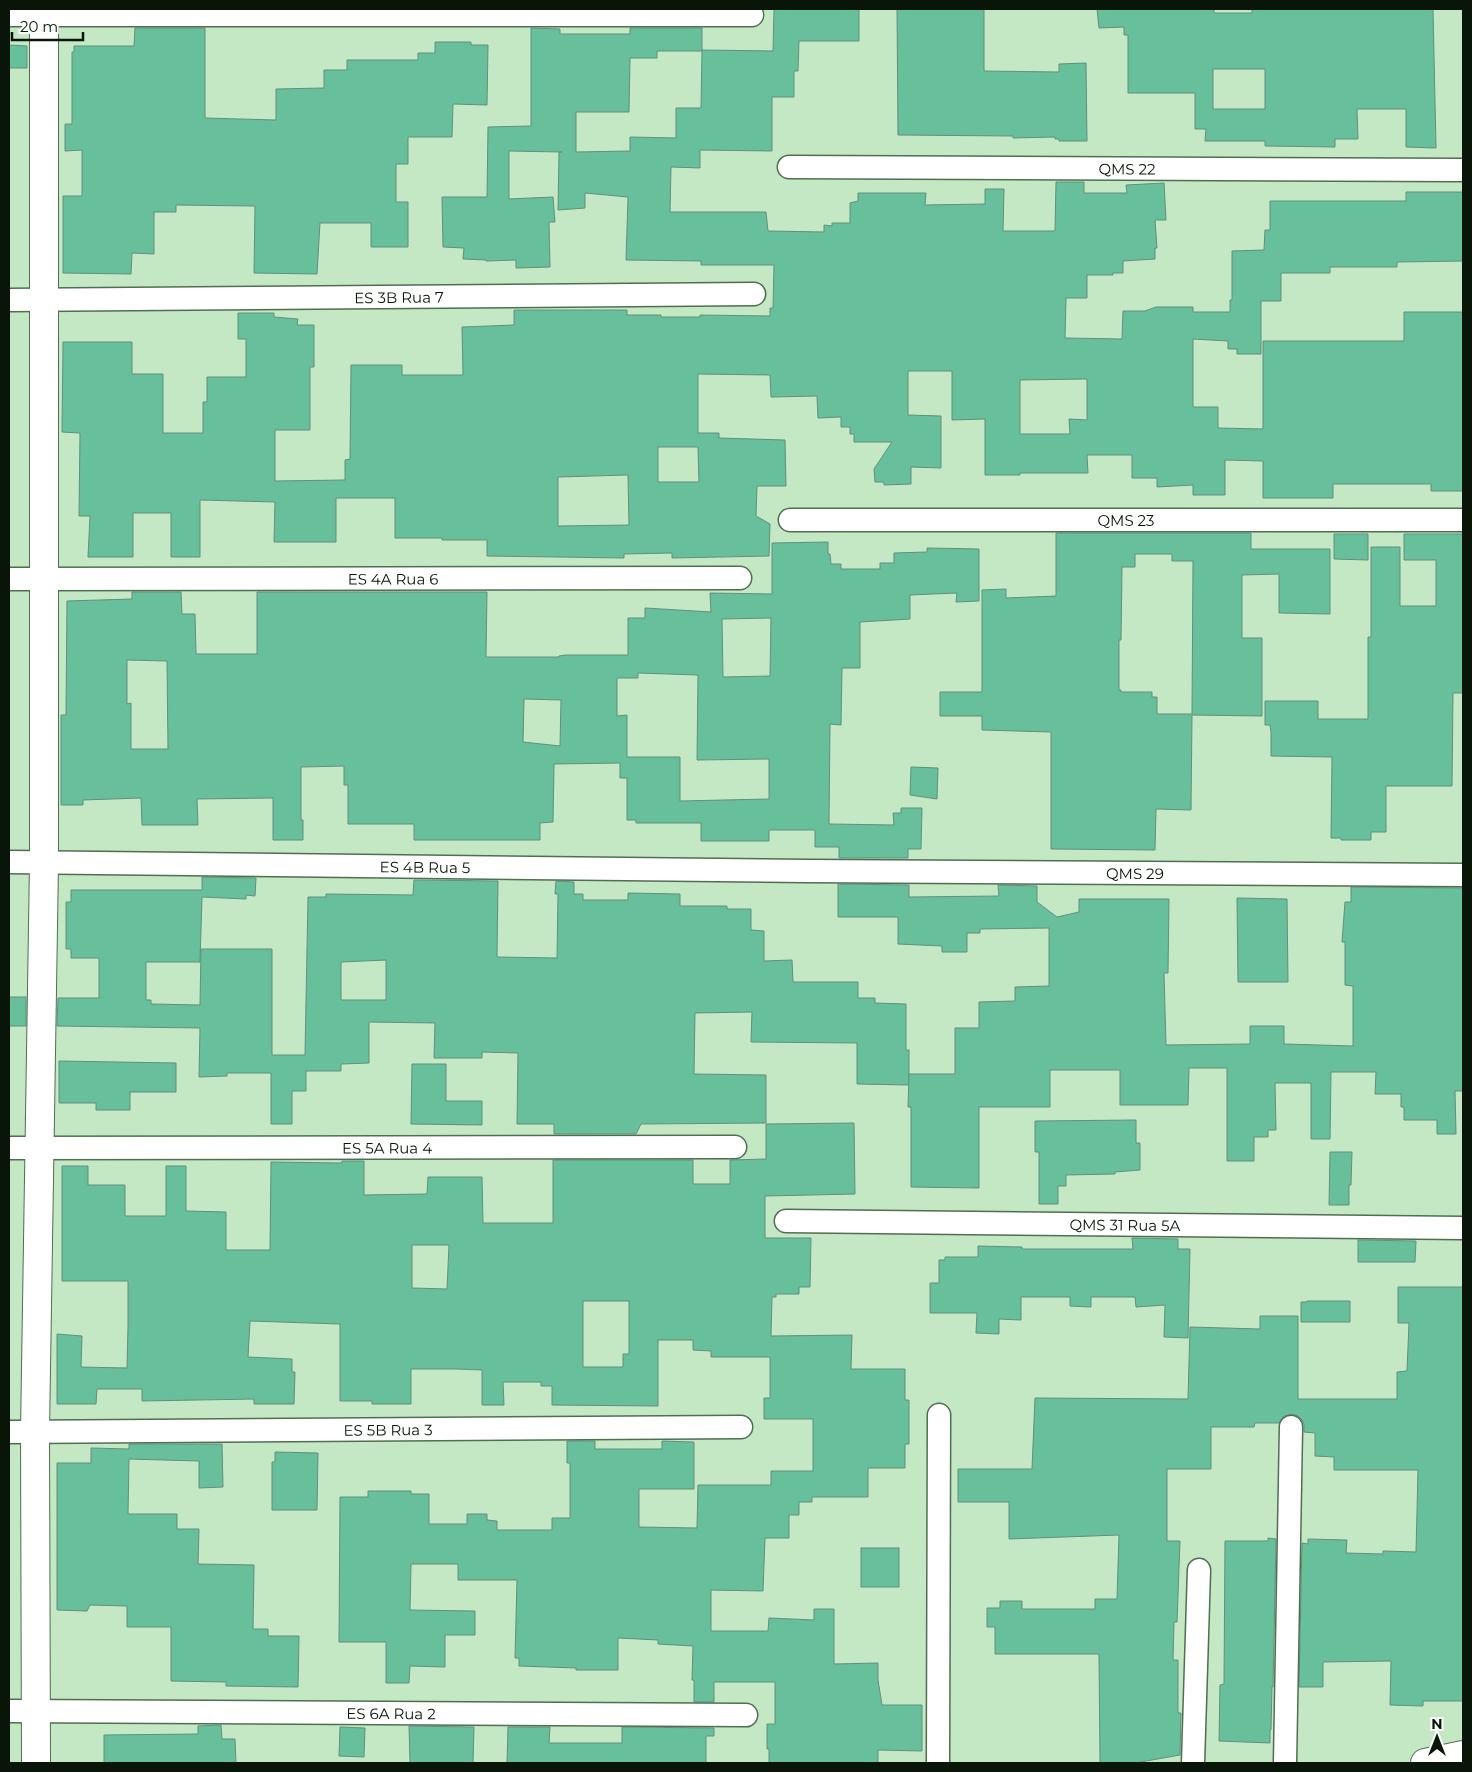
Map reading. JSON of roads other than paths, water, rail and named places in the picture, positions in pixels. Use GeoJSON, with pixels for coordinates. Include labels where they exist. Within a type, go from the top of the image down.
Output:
{"type":"FeatureCollection","features":[{"type":"Feature","properties":{"kind":"street"},"geometry":{"type":"LineString","coordinates":[[36,1763],[36,1711],[22,1432],[38,1148],[44,863],[44,12]]}},
{"type":"Feature","properties":{"kind":"street"},"geometry":{"type":"LineString","coordinates":[[9,15],[44,12],[752,15]]}},
{"type":"Feature","properties":{"kind":"street","name":"QMS 22"},"geometry":{"type":"LineString","coordinates":[[789,167],[1463,170]]}},
{"type":"Feature","properties":{"kind":"street","name":"ES 3B Rua 7"},"geometry":{"type":"LineString","coordinates":[[9,300],[754,294]]}},
{"type":"Feature","properties":{"kind":"street","name":"QMS 23"},"geometry":{"type":"LineString","coordinates":[[790,520],[1463,520]]}},
{"type":"Feature","properties":{"kind":"street","name":"ES 4A Rua 6"},"geometry":{"type":"LineString","coordinates":[[9,579],[740,578]]}},
{"type":"Feature","properties":{"kind":"street","name":"ES 4B Rua 5"},"geometry":{"type":"LineString","coordinates":[[9,862],[807,871]]}},
{"type":"Feature","properties":{"kind":"street","name":"QMS 29"},"geometry":{"type":"LineString","coordinates":[[807,871],[1463,874]]}},
{"type":"Feature","properties":{"kind":"street","name":"ES 5A Rua 4"},"geometry":{"type":"LineString","coordinates":[[9,1148],[734,1147]]}},
{"type":"Feature","properties":{"kind":"street","name":"QMS 31 Rua 5A"},"geometry":{"type":"LineString","coordinates":[[786,1221],[1463,1228]]}},
{"type":"Feature","properties":{"kind":"street"},"geometry":{"type":"LineString","coordinates":[[938,1763],[939,1416]]}},
{"type":"Feature","properties":{"kind":"street","name":"ES 5B Rua 3"},"geometry":{"type":"LineString","coordinates":[[22,1432],[741,1427]]}},
{"type":"Feature","properties":{"kind":"street"},"geometry":{"type":"LineString","coordinates":[[1285,1763],[1291,1427]]}},
{"type":"Feature","properties":{"kind":"street"},"geometry":{"type":"LineString","coordinates":[[1193,1763],[1199,1570]]}},
{"type":"Feature","properties":{"kind":"street","name":"ES 6A Rua 2"},"geometry":{"type":"LineString","coordinates":[[9,1711],[746,1715]]}},
{"type":"Feature","properties":{"kind":"street"},"geometry":{"type":"LineString","coordinates":[[1424,1763],[1463,1755]]}}]}
